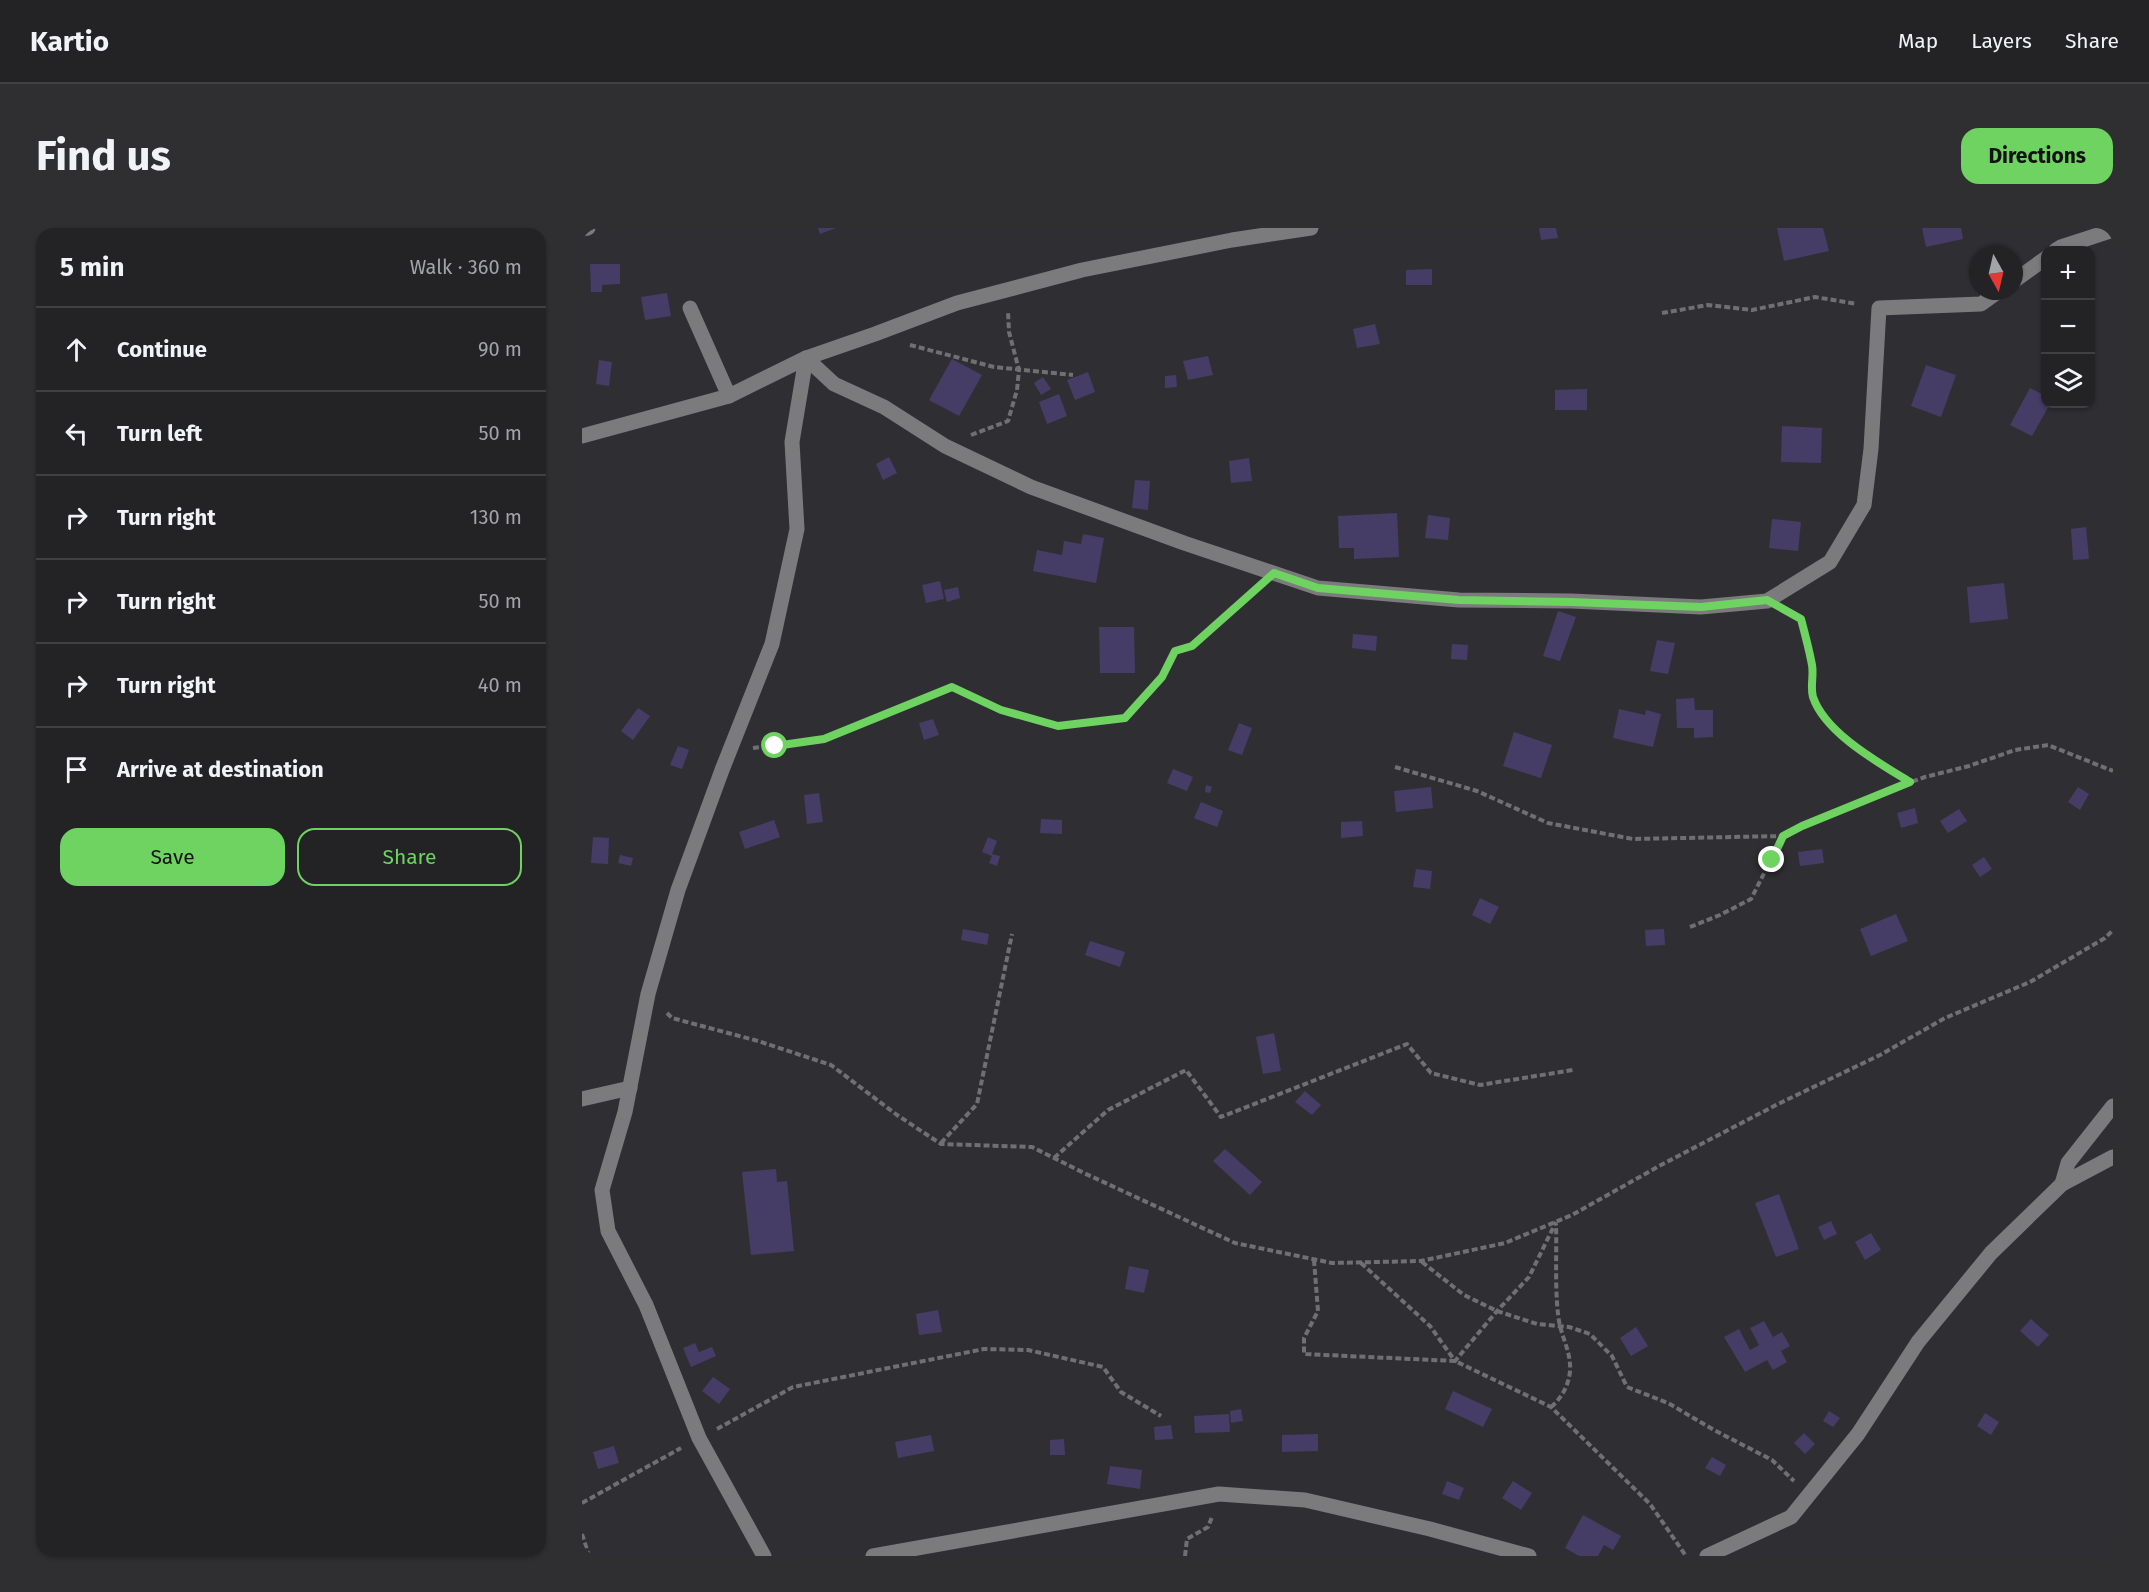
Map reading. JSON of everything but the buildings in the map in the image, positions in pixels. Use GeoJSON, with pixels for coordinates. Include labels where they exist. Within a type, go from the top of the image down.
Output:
{"type":"FeatureCollection","features":[{"type":"Feature","properties":{"kind":"street"},"geometry":{"type":"LineString","coordinates":[[582,229],[588,228]]}},
{"type":"Feature","properties":{"kind":"street"},"geometry":{"type":"LineString","coordinates":[[582,436],[729,396],[806,358],[957,303],[1082,270],[1232,240],[1311,228]]}},
{"type":"Feature","properties":{"kind":"street"},"geometry":{"type":"LineString","coordinates":[[2064,246],[2113,230]]}},
{"type":"Feature","properties":{"kind":"street"},"geometry":{"type":"LineString","coordinates":[[2023,275],[2041,262]]}},
{"type":"Feature","properties":{"kind":"street"},"geometry":{"type":"LineString","coordinates":[[806,358],[834,384],[884,407],[945,446],[1031,487],[1318,588],[1459,600],[1701,607],[1767,600],[1830,562],[1864,505],[1871,449],[1879,308],[1981,304],[1987,300]]}},
{"type":"Feature","properties":{"kind":"street"},"geometry":{"type":"LineString","coordinates":[[690,308],[729,396]]}},
{"type":"Feature","properties":{"kind":"street"},"geometry":{"type":"LineString","coordinates":[[764,1556],[699,1438],[646,1305],[608,1231],[602,1190],[630,1088],[648,994],[678,890],[772,644],[797,530],[792,441],[806,358]]}},
{"type":"Feature","properties":{"kind":"street"},"geometry":{"type":"LineString","coordinates":[[582,1099],[630,1088]]}},
{"type":"Feature","properties":{"kind":"street"},"geometry":{"type":"LineString","coordinates":[[2062,1184],[2068,1163],[2113,1106]]}},
{"type":"Feature","properties":{"kind":"street"},"geometry":{"type":"LineString","coordinates":[[1707,1556],[1791,1517],[1858,1434],[1918,1342],[1991,1253],[2062,1184],[2113,1157]]}},
{"type":"Feature","properties":{"kind":"street"},"geometry":{"type":"LineString","coordinates":[[873,1556],[1220,1494],[1305,1500],[1430,1529],[1529,1556]]}},
{"type":"Feature","properties":{"kind":"path"},"geometry":{"type":"LineString","coordinates":[[945,446],[1008,421],[1017,390],[1019,370],[1009,332],[1007,290]]}},
{"type":"Feature","properties":{"kind":"path"},"geometry":{"type":"LineString","coordinates":[[1662,313],[1708,305],[1752,310],[1815,297],[1879,308]]}},
{"type":"Feature","properties":{"kind":"path"},"geometry":{"type":"LineString","coordinates":[[875,334],[994,367],[1072,375]]}},
{"type":"Feature","properties":{"kind":"path"},"geometry":{"type":"LineString","coordinates":[[731,749],[824,739],[952,687],[1001,710],[1058,726],[1125,718],[1162,677],[1175,651],[1192,646],[1274,573]]}},
{"type":"Feature","properties":{"kind":"path"},"geometry":{"type":"LineString","coordinates":[[1767,600],[1801,619],[1812,666],[1812,695],[1822,715],[1846,738],[1880,764],[1910,782]]}},
{"type":"Feature","properties":{"kind":"path"},"geometry":{"type":"LineString","coordinates":[[1395,767],[1477,791],[1548,823],[1633,839],[1783,836],[1910,782],[1969,766],[2015,750],[2048,746],[2113,771]]}},
{"type":"Feature","properties":{"kind":"path"},"geometry":{"type":"LineString","coordinates":[[1690,927],[1750,899],[1764,877],[1783,836]]}},
{"type":"Feature","properties":{"kind":"path"},"geometry":{"type":"LineString","coordinates":[[648,994],[672,1018],[831,1065],[897,1115],[941,1144],[1032,1147],[1235,1243],[1332,1263],[1421,1261],[1504,1243],[1572,1215],[1660,1165],[1880,1055],[1945,1018],[2030,982],[2105,938],[2113,930]]}},
{"type":"Feature","properties":{"kind":"path"},"geometry":{"type":"LineString","coordinates":[[941,1144],[978,1104],[1012,934]]}},
{"type":"Feature","properties":{"kind":"path"},"geometry":{"type":"LineString","coordinates":[[1054,1158],[1108,1110],[1186,1070],[1221,1117],[1407,1044],[1431,1073],[1480,1085],[1573,1070]]}},
{"type":"Feature","properties":{"kind":"path"},"geometry":{"type":"LineString","coordinates":[[1455,1361],[1529,1277],[1556,1221]]}},
{"type":"Feature","properties":{"kind":"path"},"geometry":{"type":"LineString","coordinates":[[1551,1407],[1561,1399],[1570,1373],[1567,1344],[1560,1326],[1558,1305],[1556,1221]]}},
{"type":"Feature","properties":{"kind":"path"},"geometry":{"type":"LineString","coordinates":[[1314,1260],[1318,1311],[1304,1338],[1304,1354],[1455,1361],[1551,1407],[1650,1504],[1686,1556]]}},
{"type":"Feature","properties":{"kind":"path"},"geometry":{"type":"LineString","coordinates":[[1421,1261],[1464,1295],[1497,1311],[1537,1324],[1560,1326],[1590,1334],[1612,1356],[1628,1387],[1668,1403],[1772,1460],[1805,1492],[1822,1480]]}},
{"type":"Feature","properties":{"kind":"path"},"geometry":{"type":"LineString","coordinates":[[1361,1263],[1430,1326],[1455,1361]]}},
{"type":"Feature","properties":{"kind":"path"},"geometry":{"type":"LineString","coordinates":[[582,1503],[793,1387],[984,1349],[1028,1350],[1103,1367],[1121,1392],[1161,1416]]}},
{"type":"Feature","properties":{"kind":"path"},"geometry":{"type":"LineString","coordinates":[[1185,1556],[1187,1539],[1208,1527],[1220,1494]]}},
{"type":"Feature","properties":{"kind":"path"},"geometry":{"type":"LineString","coordinates":[[582,1534],[589,1556]]}},
{"type":"Feature","properties":{"kind":"route"},"geometry":{"type":"LineString","coordinates":[[775,746],[824,739],[952,687],[1001,710],[1058,726],[1125,718],[1162,677],[1175,651],[1192,646],[1274,573],[1318,588],[1459,600],[1701,607],[1767,600],[1801,619],[1812,666],[1812,695],[1822,715],[1846,738],[1880,764],[1910,782],[1783,836],[1772,860]]}}]}
